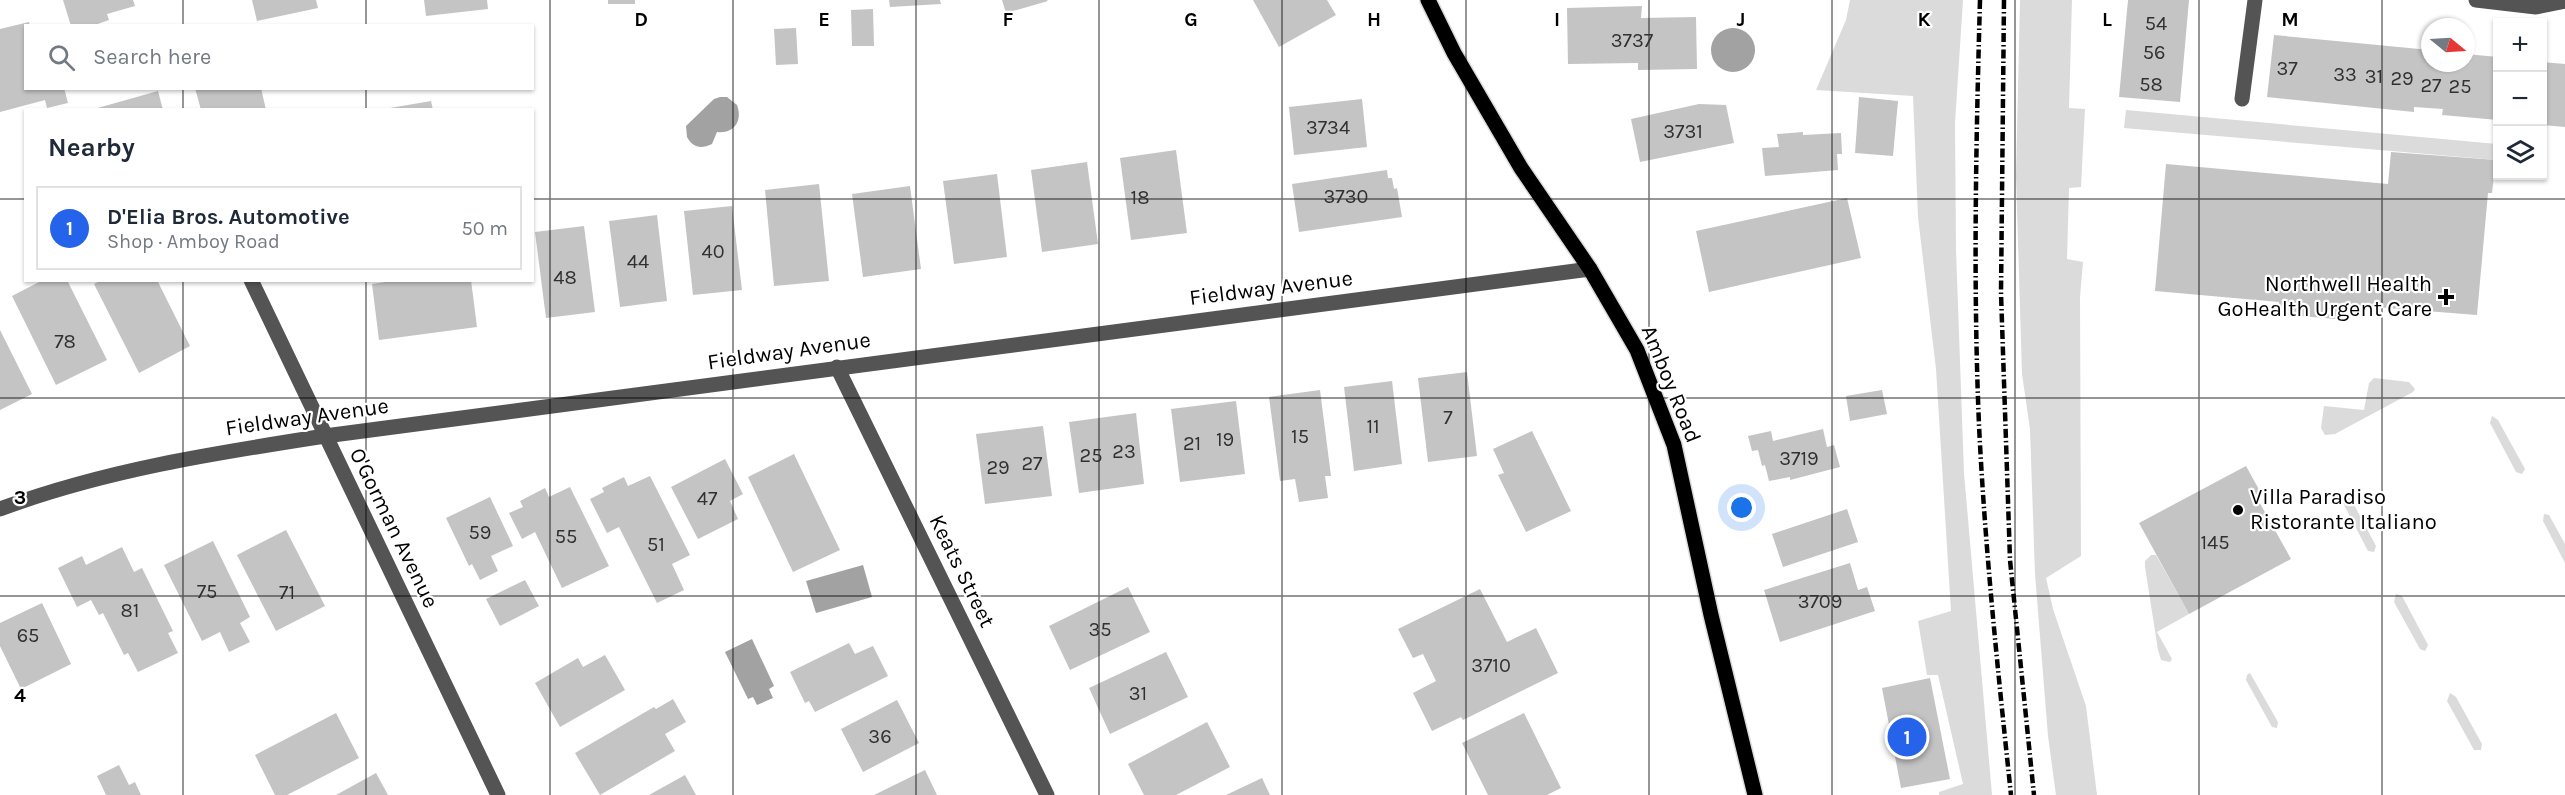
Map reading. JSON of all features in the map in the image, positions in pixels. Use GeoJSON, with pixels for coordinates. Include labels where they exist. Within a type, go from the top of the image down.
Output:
{"type":"FeatureCollection","features":[{"type":"Feature","properties":{"kind":"main road","name":"Amboy Road"},"geometry":{"type":"LineString","coordinates":[[1428,0],[1454,53],[1521,168],[1590,268],[1637,350],[1674,446],[1711,615],[1755,795]]}},
{"type":"Feature","properties":{"kind":"street"},"geometry":{"type":"LineString","coordinates":[[2242,99],[2255,0]]}},
{"type":"Feature","properties":{"kind":"street"},"geometry":{"type":"LineString","coordinates":[[2476,0],[2536,7],[2565,1]]}},
{"type":"Feature","properties":{"kind":"street","name":"Fieldway Avenue"},"geometry":{"type":"LineString","coordinates":[[0,509],[49,491],[186,458],[325,436],[1590,268]]}},
{"type":"Feature","properties":{"kind":"street","name":"O'Gorman Avenue"},"geometry":{"type":"LineString","coordinates":[[252,282],[498,795]]}},
{"type":"Feature","properties":{"kind":"street","name":"Keats Street"},"geometry":{"type":"LineString","coordinates":[[837,367],[1047,795]]}},
{"type":"Feature","properties":{"kind":"shaded area"},"geometry":{"type":"Polygon","coordinates":[[[1850,0],[1963,0],[1955,123],[1956,250],[1964,473],[1992,795],[1939,795],[1939,792],[1963,784],[1938,675],[1927,675],[1918,621],[1951,611],[1936,369],[1918,217],[1913,96],[1816,90],[1846,20],[1850,0]]]}},
{"type":"Feature","properties":{"kind":"shaded area"},"geometry":{"type":"Polygon","coordinates":[[[2020,0],[2072,0],[2069,108],[2085,109],[2081,187],[2069,188],[2067,259],[2083,262],[2080,297],[2081,556],[2046,578],[2053,609],[2086,706],[2097,795],[2056,795],[2048,736],[2035,574],[2030,429],[2022,374],[2016,176],[2020,0]]]}},
{"type":"Feature","properties":{"kind":"shaded area"},"geometry":{"type":"Polygon","coordinates":[[[1733,28],[1748,35],[1755,50],[1748,65],[1733,72],[1718,65],[1711,50],[1718,35],[1733,28]]]}},
{"type":"Feature","properties":{"kind":"shaded area"},"geometry":{"type":"Polygon","coordinates":[[[727,97],[737,105],[739,116],[736,125],[728,131],[717,132],[712,144],[704,147],[695,145],[687,137],[686,126],[714,99],[727,97]]]}},
{"type":"Feature","properties":{"kind":"shaded area"},"geometry":{"type":"Polygon","coordinates":[[[2126,110],[2493,144],[2493,160],[2124,128],[2126,110]]]}},
{"type":"Feature","properties":{"kind":"shaded area"},"geometry":{"type":"Polygon","coordinates":[[[2374,378],[2409,382],[2415,389],[2335,434],[2325,435],[2321,428],[2324,406],[2364,410],[2369,383],[2374,378]]]}},
{"type":"Feature","properties":{"kind":"shaded area"},"geometry":{"type":"Polygon","coordinates":[[[2492,416],[2498,420],[2525,469],[2522,474],[2516,472],[2490,423],[2492,416]]]}},
{"type":"Feature","properties":{"kind":"shaded area"},"geometry":{"type":"Polygon","coordinates":[[[2345,496],[2351,499],[2376,546],[2374,552],[2368,551],[2343,503],[2345,496]]]}},
{"type":"Feature","properties":{"kind":"shaded area"},"geometry":{"type":"Polygon","coordinates":[[[2544,514],[2549,515],[2565,544],[2565,563],[2543,521],[2544,514]]]}},
{"type":"Feature","properties":{"kind":"shaded area"},"geometry":{"type":"Polygon","coordinates":[[[2151,555],[2156,555],[2189,614],[2157,632],[2172,659],[2170,662],[2161,660],[2158,650],[2145,567],[2145,561],[2151,555]]]}},
{"type":"Feature","properties":{"kind":"shaded area"},"geometry":{"type":"Polygon","coordinates":[[[863,565],[872,597],[816,613],[806,581],[863,565]]]}},
{"type":"Feature","properties":{"kind":"shaded area"},"geometry":{"type":"Polygon","coordinates":[[[2396,594],[2402,596],[2428,645],[2425,651],[2420,649],[2394,602],[2396,594]]]}},
{"type":"Feature","properties":{"kind":"shaded area"},"geometry":{"type":"Polygon","coordinates":[[[752,639],[774,686],[769,689],[773,698],[757,705],[753,697],[748,699],[725,652],[752,639]]]}},
{"type":"Feature","properties":{"kind":"shaded area"},"geometry":{"type":"Polygon","coordinates":[[[2250,673],[2278,722],[2277,728],[2272,727],[2246,680],[2250,673]]]}},
{"type":"Feature","properties":{"kind":"shaded area"},"geometry":{"type":"Polygon","coordinates":[[[2450,693],[2456,697],[2482,744],[2481,750],[2474,750],[2447,701],[2450,693]]]}},
{"type":"Feature","properties":{"kind":"building"},"geometry":{"type":"Polygon","coordinates":[[[63,0],[133,0],[135,6],[107,14],[109,20],[98,24],[70,24],[63,0]]]}},
{"type":"Feature","properties":{"kind":"building"},"geometry":{"type":"Polygon","coordinates":[[[252,0],[316,0],[318,8],[257,21],[252,0]]]}},
{"type":"Feature","properties":{"kind":"building"},"geometry":{"type":"Polygon","coordinates":[[[424,0],[487,0],[488,9],[426,16],[424,0]]]}},
{"type":"Feature","properties":{"kind":"building"},"geometry":{"type":"Polygon","coordinates":[[[608,0],[635,0],[635,4],[608,4],[608,0]]]}},
{"type":"Feature","properties":{"kind":"building"},"geometry":{"type":"Polygon","coordinates":[[[889,0],[940,0],[941,4],[890,7],[889,0]]]}},
{"type":"Feature","properties":{"kind":"building"},"geometry":{"type":"Polygon","coordinates":[[[1002,0],[1047,0],[1048,1],[1006,13],[1002,0]]]}},
{"type":"Feature","properties":{"kind":"building"},"geometry":{"type":"Polygon","coordinates":[[[1253,0],[1327,0],[1336,15],[1279,47],[1253,0]]]}},
{"type":"Feature","properties":{"kind":"building"},"geometry":{"type":"Polygon","coordinates":[[[2128,0],[2189,0],[2180,102],[2119,97],[2128,0]]]}},
{"type":"Feature","properties":{"kind":"building"},"geometry":{"type":"Polygon","coordinates":[[[1642,6],[1641,18],[1696,17],[1697,69],[1638,70],[1638,63],[1568,64],[1567,8],[1642,6]]]}},
{"type":"Feature","properties":{"kind":"building"},"geometry":{"type":"Polygon","coordinates":[[[873,9],[874,46],[852,46],[851,10],[873,9]]]}},
{"type":"Feature","properties":{"kind":"building"},"geometry":{"type":"Polygon","coordinates":[[[29,22],[30,24],[24,24],[24,90],[65,90],[68,103],[47,108],[45,100],[0,112],[0,29],[29,22]]]}},
{"type":"Feature","properties":{"kind":"building"},"geometry":{"type":"Polygon","coordinates":[[[796,28],[798,64],[776,65],[774,29],[796,28]]]}},
{"type":"Feature","properties":{"kind":"building"},"geometry":{"type":"Polygon","coordinates":[[[2274,35],[2421,49],[2421,72],[2475,72],[2475,55],[2493,57],[2493,120],[2442,115],[2443,109],[2414,107],[2414,112],[2267,97],[2274,35]]]}},
{"type":"Feature","properties":{"kind":"building"},"geometry":{"type":"Polygon","coordinates":[[[2547,62],[2565,64],[2565,127],[2547,125],[2547,62]]]}},
{"type":"Feature","properties":{"kind":"building"},"geometry":{"type":"Polygon","coordinates":[[[196,90],[261,90],[266,108],[200,108],[196,90]]]}},
{"type":"Feature","properties":{"kind":"building"},"geometry":{"type":"Polygon","coordinates":[[[158,91],[162,108],[98,108],[158,91]]]}},
{"type":"Feature","properties":{"kind":"building"},"geometry":{"type":"Polygon","coordinates":[[[1859,97],[1898,101],[1893,156],[1855,153],[1859,97]]]}},
{"type":"Feature","properties":{"kind":"building"},"geometry":{"type":"Polygon","coordinates":[[[1362,99],[1367,147],[1294,155],[1289,107],[1362,99]]]}},
{"type":"Feature","properties":{"kind":"building"},"geometry":{"type":"Polygon","coordinates":[[[431,101],[433,108],[390,108],[431,101]]]}},
{"type":"Feature","properties":{"kind":"building"},"geometry":{"type":"Polygon","coordinates":[[[1699,104],[1726,105],[1734,143],[1640,162],[1631,119],[1699,104]]]}},
{"type":"Feature","properties":{"kind":"building"},"geometry":{"type":"Polygon","coordinates":[[[1803,132],[1803,135],[1841,133],[1842,154],[1837,154],[1838,170],[1765,176],[1762,148],[1779,147],[1777,134],[1803,132]]]}},
{"type":"Feature","properties":{"kind":"building"},"geometry":{"type":"Polygon","coordinates":[[[1176,150],[1187,233],[1131,240],[1120,158],[1176,150]]]}},
{"type":"Feature","properties":{"kind":"building"},"geometry":{"type":"Polygon","coordinates":[[[2391,152],[2493,160],[2494,180],[2492,193],[2488,193],[2477,315],[2349,305],[2347,320],[2278,314],[2279,302],[2155,291],[2166,164],[2388,184],[2391,152]]]}},
{"type":"Feature","properties":{"kind":"building"},"geometry":{"type":"Polygon","coordinates":[[[1087,162],[1098,244],[1042,252],[1031,170],[1087,162]]]}},
{"type":"Feature","properties":{"kind":"building"},"geometry":{"type":"Polygon","coordinates":[[[1387,170],[1388,178],[1392,178],[1394,189],[1397,188],[1402,217],[1299,232],[1292,184],[1387,170]]]}},
{"type":"Feature","properties":{"kind":"building"},"geometry":{"type":"Polygon","coordinates":[[[997,174],[1007,257],[954,264],[943,181],[997,174]]]}},
{"type":"Feature","properties":{"kind":"building"},"geometry":{"type":"Polygon","coordinates":[[[819,184],[829,281],[774,286],[765,190],[819,184]]]}},
{"type":"Feature","properties":{"kind":"building"},"geometry":{"type":"Polygon","coordinates":[[[910,186],[921,269],[863,277],[852,194],[910,186]]]}},
{"type":"Feature","properties":{"kind":"building"},"geometry":{"type":"Polygon","coordinates":[[[1847,198],[1861,258],[1709,292],[1696,231],[1847,198]]]}},
{"type":"Feature","properties":{"kind":"building"},"geometry":{"type":"Polygon","coordinates":[[[732,206],[742,290],[693,295],[684,211],[732,206]]]}},
{"type":"Feature","properties":{"kind":"building"},"geometry":{"type":"Polygon","coordinates":[[[657,215],[667,301],[620,307],[609,221],[657,215]]]}},
{"type":"Feature","properties":{"kind":"building"},"geometry":{"type":"Polygon","coordinates":[[[584,226],[595,312],[546,318],[535,232],[584,226]]]}},
{"type":"Feature","properties":{"kind":"building"},"geometry":{"type":"Polygon","coordinates":[[[39,282],[68,282],[107,360],[56,385],[12,296],[39,282]]]}},
{"type":"Feature","properties":{"kind":"building"},"geometry":{"type":"Polygon","coordinates":[[[98,282],[158,282],[190,346],[139,373],[94,284],[98,282]]]}},
{"type":"Feature","properties":{"kind":"building"},"geometry":{"type":"Polygon","coordinates":[[[471,282],[477,327],[379,340],[372,284],[471,282]]]}},
{"type":"Feature","properties":{"kind":"building"},"geometry":{"type":"Polygon","coordinates":[[[0,330],[32,394],[0,410],[0,330]]]}},
{"type":"Feature","properties":{"kind":"building"},"geometry":{"type":"Polygon","coordinates":[[[1467,372],[1477,456],[1428,462],[1418,378],[1467,372]]]}},
{"type":"Feature","properties":{"kind":"building"},"geometry":{"type":"Polygon","coordinates":[[[1392,381],[1402,464],[1354,471],[1344,387],[1392,381]]]}},
{"type":"Feature","properties":{"kind":"building"},"geometry":{"type":"Polygon","coordinates":[[[1320,390],[1331,476],[1325,476],[1328,498],[1299,502],[1295,479],[1280,481],[1269,397],[1320,390]]]}},
{"type":"Feature","properties":{"kind":"building"},"geometry":{"type":"Polygon","coordinates":[[[1882,390],[1887,414],[1850,421],[1846,396],[1882,390]]]}},
{"type":"Feature","properties":{"kind":"building"},"geometry":{"type":"Polygon","coordinates":[[[1236,401],[1245,474],[1180,482],[1171,409],[1236,401]]]}},
{"type":"Feature","properties":{"kind":"building"},"geometry":{"type":"Polygon","coordinates":[[[1136,413],[1144,484],[1079,493],[1069,422],[1136,413]]]}},
{"type":"Feature","properties":{"kind":"building"},"geometry":{"type":"Polygon","coordinates":[[[1043,426],[1052,496],[985,504],[976,434],[1043,426]]]}},
{"type":"Feature","properties":{"kind":"building"},"geometry":{"type":"Polygon","coordinates":[[[1823,429],[1827,447],[1834,445],[1840,467],[1790,480],[1790,477],[1769,481],[1758,450],[1752,451],[1748,436],[1771,431],[1773,441],[1823,429]]]}},
{"type":"Feature","properties":{"kind":"building"},"geometry":{"type":"Polygon","coordinates":[[[1532,431],[1571,511],[1526,532],[1498,475],[1504,473],[1493,449],[1532,431]]]}},
{"type":"Feature","properties":{"kind":"building"},"geometry":{"type":"Polygon","coordinates":[[[794,454],[840,550],[793,572],[748,477],[794,454]]]}},
{"type":"Feature","properties":{"kind":"building"},"geometry":{"type":"Polygon","coordinates":[[[725,459],[743,494],[730,501],[738,519],[698,539],[671,487],[725,459]]]}},
{"type":"Feature","properties":{"kind":"building"},"geometry":{"type":"Polygon","coordinates":[[[2246,466],[2262,495],[2257,498],[2291,559],[2189,614],[2139,523],[2246,466]]]}},
{"type":"Feature","properties":{"kind":"building"},"geometry":{"type":"Polygon","coordinates":[[[650,476],[690,555],[672,564],[684,590],[657,603],[619,527],[607,533],[590,499],[604,492],[602,488],[624,477],[628,486],[650,476]]]}},
{"type":"Feature","properties":{"kind":"building"},"geometry":{"type":"Polygon","coordinates":[[[570,487],[609,566],[562,588],[535,532],[522,539],[509,513],[523,507],[520,501],[545,488],[549,497],[570,487]]]}},
{"type":"Feature","properties":{"kind":"building"},"geometry":{"type":"Polygon","coordinates":[[[490,497],[513,546],[491,556],[498,571],[480,580],[472,564],[469,566],[446,518],[490,497]]]}},
{"type":"Feature","properties":{"kind":"building"},"geometry":{"type":"Polygon","coordinates":[[[1847,509],[1858,542],[1783,567],[1772,534],[1847,509]]]}},
{"type":"Feature","properties":{"kind":"building"},"geometry":{"type":"Polygon","coordinates":[[[286,530],[325,606],[276,631],[237,555],[286,530]]]}},
{"type":"Feature","properties":{"kind":"building"},"geometry":{"type":"Polygon","coordinates":[[[213,541],[250,617],[240,623],[250,642],[229,652],[220,632],[202,641],[164,565],[213,541]]]}},
{"type":"Feature","properties":{"kind":"building"},"geometry":{"type":"Polygon","coordinates":[[[122,547],[134,572],[142,568],[173,631],[168,633],[178,653],[138,672],[128,653],[124,655],[103,613],[99,615],[91,600],[77,607],[58,568],[82,556],[86,565],[122,547]]]}},
{"type":"Feature","properties":{"kind":"building"},"geometry":{"type":"Polygon","coordinates":[[[1850,563],[1858,590],[1867,587],[1875,611],[1780,642],[1764,590],[1850,563]]]}},
{"type":"Feature","properties":{"kind":"building"},"geometry":{"type":"Polygon","coordinates":[[[525,580],[539,606],[500,626],[486,599],[525,580]]]}},
{"type":"Feature","properties":{"kind":"building"},"geometry":{"type":"Polygon","coordinates":[[[1128,587],[1150,632],[1070,670],[1049,626],[1128,587]]]}},
{"type":"Feature","properties":{"kind":"building"},"geometry":{"type":"Polygon","coordinates":[[[1480,589],[1507,642],[1536,628],[1558,673],[1463,720],[1461,717],[1432,731],[1413,693],[1436,681],[1423,654],[1413,658],[1398,629],[1480,589]]]}},
{"type":"Feature","properties":{"kind":"building"},"geometry":{"type":"Polygon","coordinates":[[[42,603],[71,664],[21,689],[0,646],[0,623],[42,603]]]}},
{"type":"Feature","properties":{"kind":"building"},"geometry":{"type":"Polygon","coordinates":[[[849,643],[855,654],[873,646],[888,676],[815,712],[809,701],[805,703],[790,672],[849,643]]]}},
{"type":"Feature","properties":{"kind":"building"},"geometry":{"type":"Polygon","coordinates":[[[1166,652],[1188,697],[1110,734],[1089,688],[1166,652]]]}},
{"type":"Feature","properties":{"kind":"building"},"geometry":{"type":"Polygon","coordinates":[[[605,655],[625,690],[560,727],[535,683],[578,658],[583,667],[605,655]]]}},
{"type":"Feature","properties":{"kind":"building"},"geometry":{"type":"Polygon","coordinates":[[[1930,678],[1950,779],[1901,788],[1882,688],[1930,678]]]}},
{"type":"Feature","properties":{"kind":"building"},"geometry":{"type":"Polygon","coordinates":[[[673,699],[686,722],[665,734],[675,751],[600,795],[575,753],[654,707],[656,709],[673,699]]]}},
{"type":"Feature","properties":{"kind":"building"},"geometry":{"type":"Polygon","coordinates":[[[897,700],[919,743],[863,772],[841,729],[897,700]]]}},
{"type":"Feature","properties":{"kind":"building"},"geometry":{"type":"Polygon","coordinates":[[[336,713],[359,758],[287,795],[275,795],[255,755],[336,713]]]}},
{"type":"Feature","properties":{"kind":"building"},"geometry":{"type":"Polygon","coordinates":[[[1524,713],[1561,788],[1547,795],[1488,795],[1462,743],[1524,713]]]}},
{"type":"Feature","properties":{"kind":"building"},"geometry":{"type":"Polygon","coordinates":[[[1207,722],[1230,767],[1176,795],[1144,795],[1128,764],[1207,722]]]}},
{"type":"Feature","properties":{"kind":"building"},"geometry":{"type":"Polygon","coordinates":[[[119,765],[129,785],[135,782],[141,795],[106,795],[97,776],[119,765]]]}},
{"type":"Feature","properties":{"kind":"building"},"geometry":{"type":"Polygon","coordinates":[[[925,770],[937,795],[874,795],[925,770]]]}},
{"type":"Feature","properties":{"kind":"building"},"geometry":{"type":"Polygon","coordinates":[[[376,773],[388,795],[336,795],[376,773]]]}},
{"type":"Feature","properties":{"kind":"building"},"geometry":{"type":"Polygon","coordinates":[[[685,775],[696,795],[649,795],[685,775]]]}},
{"type":"Feature","properties":{"kind":"building"},"geometry":{"type":"Polygon","coordinates":[[[1262,778],[1270,795],[1226,795],[1262,778]]]}},
{"type":"Feature","properties":{"kind":"railway"},"geometry":{"type":"LineString","coordinates":[[1980,0],[1976,213],[1979,425],[1988,564],[2011,795]]}},
{"type":"Feature","properties":{"kind":"railway"},"geometry":{"type":"LineString","coordinates":[[2004,0],[2001,293],[2010,560],[2034,795]]}},
{"type":"Feature","properties":{"kind":"place","name":"Northwell Health GoHealth Urgent Care"},"geometry":{"type":"Point","coordinates":[2446,297]}},
{"type":"Feature","properties":{"kind":"place","name":"Villa Paradiso Ristorante Italiano"},"geometry":{"type":"Point","coordinates":[2238,510]}},
{"type":"Feature","properties":{"kind":"place","name":"D'Elia Bros. Automotive"},"geometry":{"type":"Point","coordinates":[1907,737]}}]}
